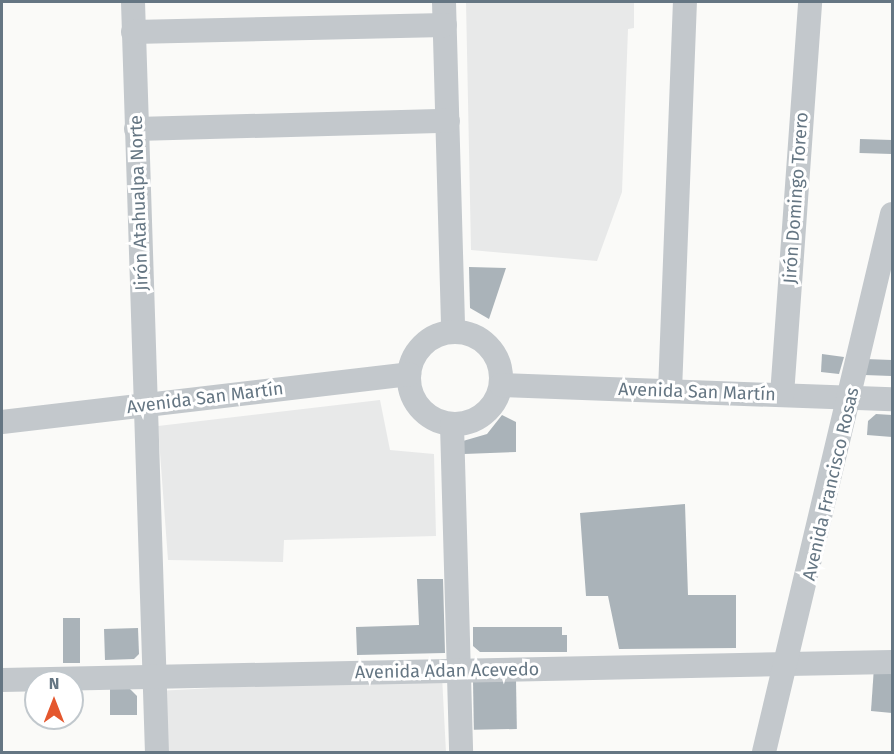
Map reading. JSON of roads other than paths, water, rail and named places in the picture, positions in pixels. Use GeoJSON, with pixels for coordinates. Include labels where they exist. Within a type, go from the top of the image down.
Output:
{"type":"FeatureCollection","features":[{"type":"Feature","properties":{"kind":"street","name":"Jirón Atahualpa Norte"},"geometry":{"type":"LineString","coordinates":[[133,2],[143,405],[156,677],[157,753]]}},
{"type":"Feature","properties":{"kind":"street"},"geometry":{"type":"LineString","coordinates":[[444,2],[453,332]]}},
{"type":"Feature","properties":{"kind":"street"},"geometry":{"type":"LineString","coordinates":[[670,391],[686,2]]}},
{"type":"Feature","properties":{"kind":"street","name":"Jirón Domingo Torero"},"geometry":{"type":"LineString","coordinates":[[782,395],[810,2]]}},
{"type":"Feature","properties":{"kind":"street"},"geometry":{"type":"LineString","coordinates":[[133,32],[445,26]]}},
{"type":"Feature","properties":{"kind":"street"},"geometry":{"type":"LineString","coordinates":[[136,129],[448,122]]}},
{"type":"Feature","properties":{"kind":"street","name":"Avenida Francisco Rosas"},"geometry":{"type":"LineString","coordinates":[[764,753],[788,664],[852,398],[892,214]]}},
{"type":"Feature","properties":{"kind":"street"},"geometry":{"type":"LineString","coordinates":[[453,332],[466,334],[489,347],[497,358],[501,385],[497,398],[484,414],[466,423],[452,425],[437,421],[420,408],[410,389],[409,374],[418,350],[440,335],[453,332]]}},
{"type":"Feature","properties":{"kind":"street","name":"Avenida San Martín"},"geometry":{"type":"LineString","coordinates":[[2,422],[409,374]]}},
{"type":"Feature","properties":{"kind":"street","name":"Avenida San Martín"},"geometry":{"type":"LineString","coordinates":[[501,385],[892,399]]}},
{"type":"Feature","properties":{"kind":"street"},"geometry":{"type":"LineString","coordinates":[[452,425],[461,753]]}},
{"type":"Feature","properties":{"kind":"street","name":"Avenida Adan Acevedo"},"geometry":{"type":"LineString","coordinates":[[2,681],[892,662]]}}]}
